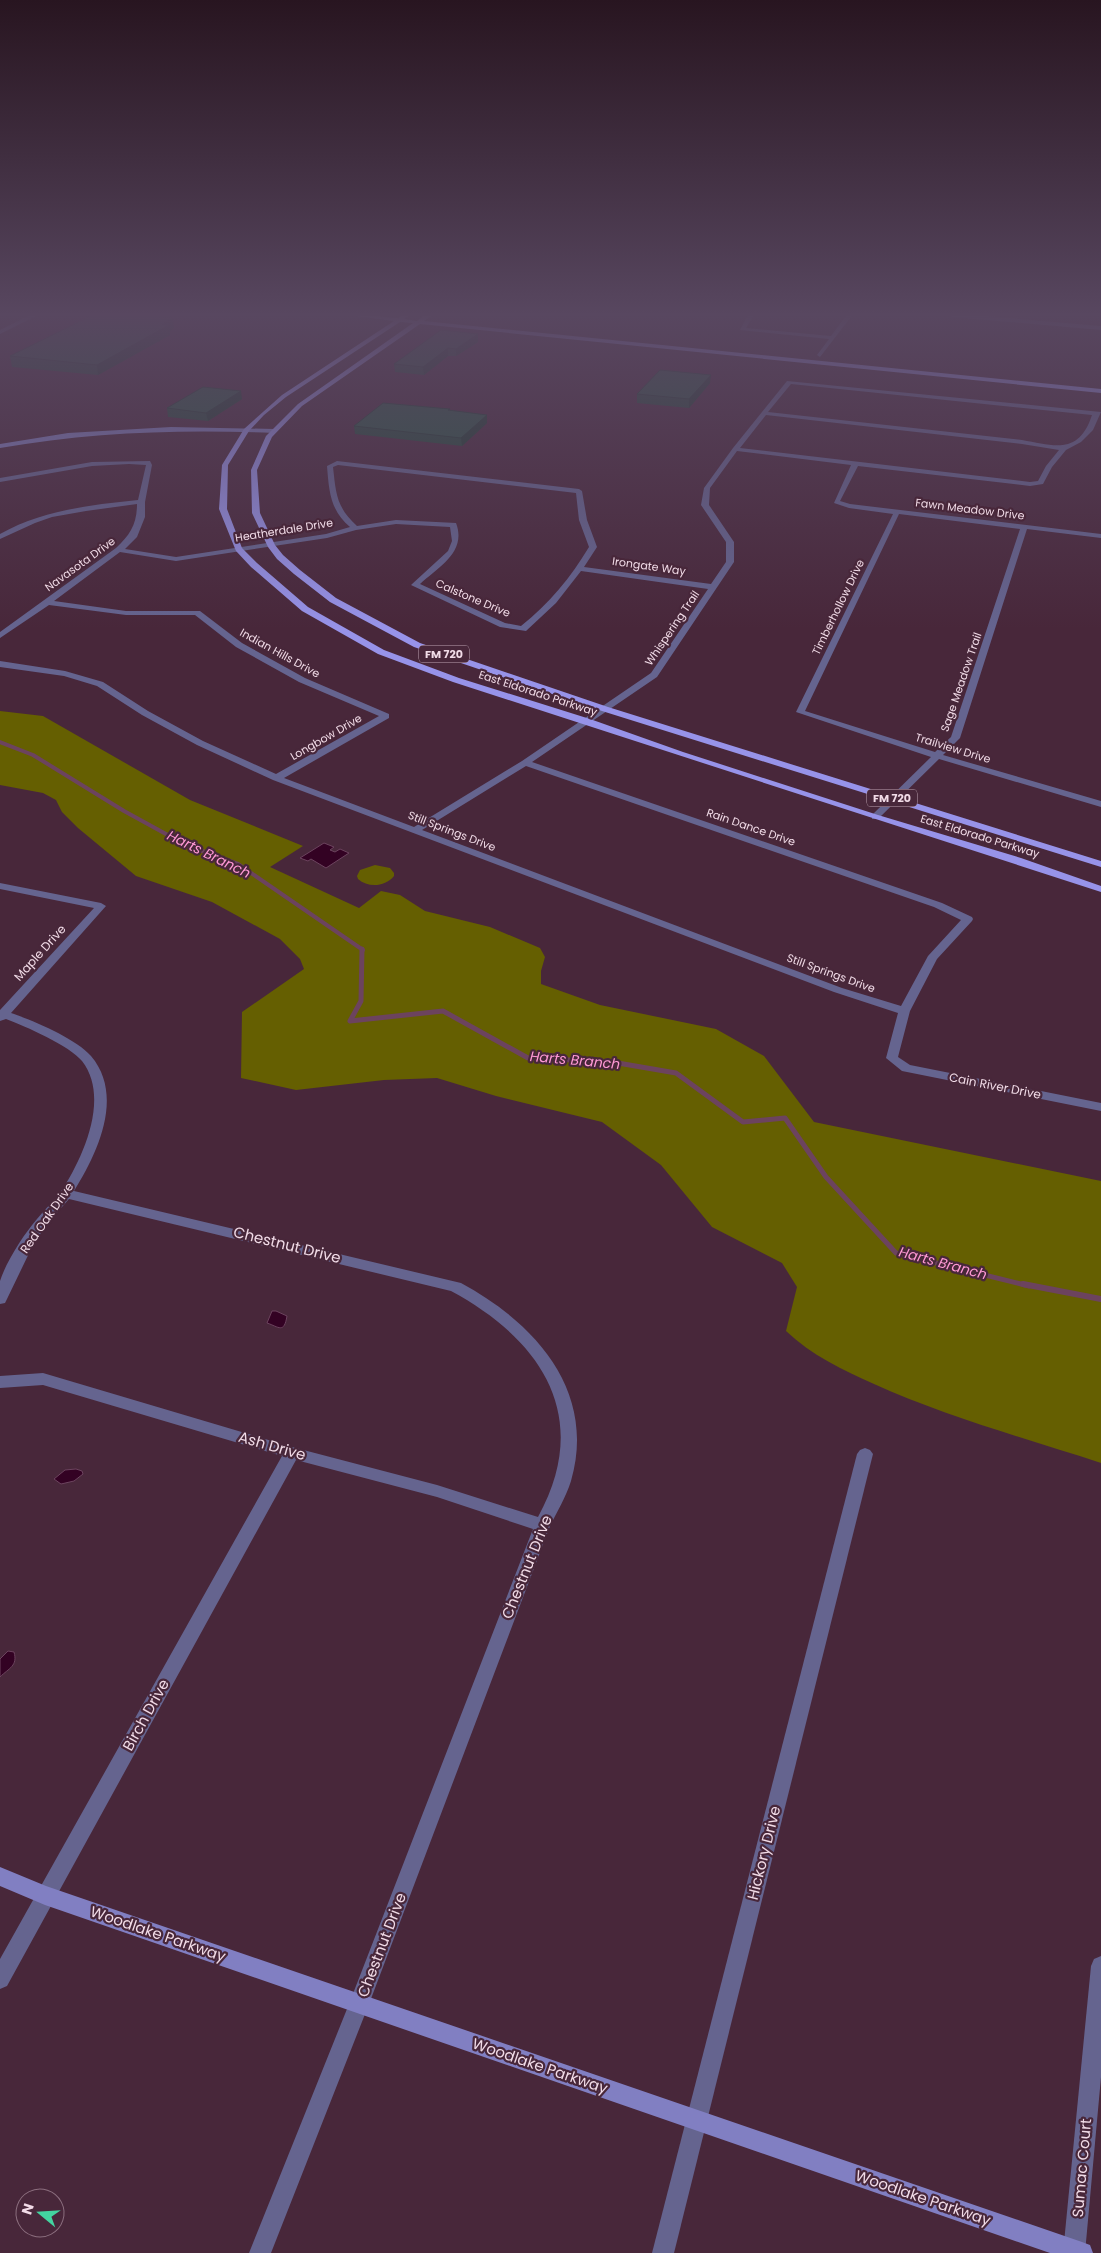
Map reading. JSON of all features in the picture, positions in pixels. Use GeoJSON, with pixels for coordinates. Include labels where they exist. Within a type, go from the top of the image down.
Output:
{"type":"FeatureCollection","features":[{"type":"Feature","properties":{"kind":"main road","name":"East Eldorado Parkway"},"geometry":{"type":"LineString","coordinates":[[259,418],[244,432],[225,466],[223,509],[238,549],[305,609],[381,652],[456,680],[587,721],[680,754],[875,817],[1017,860],[1101,889]]}},
{"type":"Feature","properties":{"kind":"main road","name":"East Eldorado Parkway"},"geometry":{"type":"LineString","coordinates":[[287,418],[272,434],[254,470],[256,512],[271,545],[280,557],[333,600],[417,645],[605,709],[1101,864]]}},
{"type":"Feature","properties":{"kind":"street","name":"Whispering Trail"},"geometry":{"type":"LineString","coordinates":[[415,830],[525,763],[654,675],[730,562],[730,542],[705,505],[707,488],[735,449],[761,418]]}},
{"type":"Feature","properties":{"kind":"street"},"geometry":{"type":"LineString","coordinates":[[802,418],[1022,442],[1064,449]]}},
{"type":"Feature","properties":{"kind":"street"},"geometry":{"type":"LineString","coordinates":[[735,449],[1030,484],[1041,483],[1049,466],[1064,449],[1079,441],[1091,429],[1097,418]]}},
{"type":"Feature","properties":{"kind":"street"},"geometry":{"type":"LineString","coordinates":[[0,446],[73,435],[125,430],[206,428],[272,434]]}},
{"type":"Feature","properties":{"kind":"street"},"geometry":{"type":"LineString","coordinates":[[0,453],[76,441],[244,432]]}},
{"type":"Feature","properties":{"kind":"street","name":"Navasota Drive"},"geometry":{"type":"LineString","coordinates":[[0,480],[50,469],[127,461],[148,462],[141,502],[141,517],[133,537],[0,636]]}},
{"type":"Feature","properties":{"kind":"street"},"geometry":{"type":"LineString","coordinates":[[355,528],[341,517],[333,502],[330,466],[337,463],[579,492],[579,508],[584,527],[593,547],[581,569]]}},
{"type":"Feature","properties":{"kind":"street","name":"Fawn Meadow Drive"},"geometry":{"type":"LineString","coordinates":[[855,464],[836,502],[849,506],[1101,536]]}},
{"type":"Feature","properties":{"kind":"street"},"geometry":{"type":"LineString","coordinates":[[0,537],[33,521],[61,513],[141,502]]}},
{"type":"Feature","properties":{"kind":"street","name":"Timberhollow Drive"},"geometry":{"type":"LineString","coordinates":[[800,712],[897,512]]}},
{"type":"Feature","properties":{"kind":"street","name":"Heatherdale Drive"},"geometry":{"type":"LineString","coordinates":[[118,550],[176,558],[327,536],[355,528],[396,522],[454,525],[456,541],[451,552],[415,585]]}},
{"type":"Feature","properties":{"kind":"street","name":"Sage Meadow Trail"},"geometry":{"type":"LineString","coordinates":[[875,817],[954,738],[1024,527]]}},
{"type":"Feature","properties":{"kind":"street","name":"Irongate Way"},"geometry":{"type":"LineString","coordinates":[[581,569],[713,586]]}},
{"type":"Feature","properties":{"kind":"street","name":"Calstone Drive"},"geometry":{"type":"LineString","coordinates":[[415,585],[503,625],[523,629],[535,620],[581,569]]}},
{"type":"Feature","properties":{"kind":"street","name":"Indian Hills Drive"},"geometry":{"type":"LineString","coordinates":[[47,602],[126,612],[197,613],[239,645],[302,680],[386,716]]}},
{"type":"Feature","properties":{"kind":"street","name":"Still Springs Drive"},"geometry":{"type":"LineString","coordinates":[[0,664],[65,674],[100,684],[145,713],[192,739],[276,778],[838,990],[904,1011]]}},
{"type":"Feature","properties":{"kind":"street","name":"Trailview Drive"},"geometry":{"type":"LineString","coordinates":[[800,712],[938,756],[1101,804]]}},
{"type":"Feature","properties":{"kind":"street","name":"Longbow Drive"},"geometry":{"type":"LineString","coordinates":[[276,778],[386,716]]}},
{"type":"Feature","properties":{"kind":"street","name":"Rain Dance Drive"},"geometry":{"type":"LineString","coordinates":[[525,763],[938,905],[968,919],[932,958],[904,1011]]}},
{"type":"Feature","properties":{"kind":"street","name":"Maple Drive"},"geometry":{"type":"LineString","coordinates":[[0,886],[100,906],[1,1015]]}},
{"type":"Feature","properties":{"kind":"street","name":"Cain River Drive"},"geometry":{"type":"LineString","coordinates":[[904,1011],[892,1058],[906,1068],[1101,1107]]}},
{"type":"Feature","properties":{"kind":"street","name":"Red Oak Drive"},"geometry":{"type":"LineString","coordinates":[[0,1299],[9,1276],[40,1225],[66,1194],[96,1137],[100,1117],[100,1100],[95,1075],[88,1061],[64,1042],[1,1015]]}},
{"type":"Feature","properties":{"kind":"street","name":"Chestnut Drive"},"geometry":{"type":"LineString","coordinates":[[66,1194],[196,1222],[454,1287],[501,1314],[525,1335],[541,1354],[564,1399],[569,1432],[564,1477],[542,1525],[359,2004],[260,2253]]}},
{"type":"Feature","properties":{"kind":"street","name":"Ash Drive"},"geometry":{"type":"LineString","coordinates":[[0,1382],[43,1379],[292,1452],[437,1491],[542,1525]]}},
{"type":"Feature","properties":{"kind":"street","name":"Birch Drive"},"geometry":{"type":"LineString","coordinates":[[0,1979],[292,1452]]}},
{"type":"Feature","properties":{"kind":"street","name":"Hickory Drive"},"geometry":{"type":"LineString","coordinates":[[663,2253],[865,1454]]}},
{"type":"Feature","properties":{"kind":"street","name":"Woodlake Parkway"},"geometry":{"type":"LineString","coordinates":[[0,1876],[45,1895],[1077,2252]]}},
{"type":"Feature","properties":{"kind":"street","name":"Sumac Court"},"geometry":{"type":"LineString","coordinates":[[1077,2252],[1101,1966]]}},
{"type":"Feature","properties":{"kind":"shaded area"},"geometry":{"type":"Polygon","coordinates":[[[0,711],[43,716],[190,800],[303,846],[270,867],[359,908],[381,891],[400,895],[425,911],[490,927],[540,948],[545,957],[541,971],[541,984],[600,1005],[716,1029],[764,1056],[814,1122],[1101,1181],[1101,1463],[930,1407],[874,1384],[817,1355],[786,1331],[797,1287],[782,1263],[712,1227],[661,1165],[602,1122],[496,1096],[437,1078],[384,1080],[296,1090],[241,1078],[242,1012],[304,969],[300,959],[280,939],[212,902],[136,876],[78,828],[62,812],[56,800],[43,793],[0,785],[0,711]]]}},
{"type":"Feature","properties":{"kind":"shaded area"},"geometry":{"type":"Polygon","coordinates":[[[324,843],[334,847],[330,850],[335,852],[340,849],[349,853],[326,868],[311,859],[308,861],[300,858],[324,843]]]}},
{"type":"Feature","properties":{"kind":"shaded area"},"geometry":{"type":"Polygon","coordinates":[[[375,865],[390,868],[394,876],[386,882],[376,885],[367,884],[358,879],[357,876],[360,870],[375,865]]]}},
{"type":"Feature","properties":{"kind":"shaded area"},"geometry":{"type":"Polygon","coordinates":[[[272,1311],[287,1316],[283,1327],[280,1328],[267,1323],[272,1311]]]}},
{"type":"Feature","properties":{"kind":"shaded area"},"geometry":{"type":"Polygon","coordinates":[[[76,1469],[82,1471],[83,1474],[74,1481],[61,1484],[54,1479],[65,1470],[76,1469]]]}},
{"type":"Feature","properties":{"kind":"shaded area"},"geometry":{"type":"Polygon","coordinates":[[[8,1651],[14,1652],[15,1661],[0,1677],[0,1659],[8,1651]]]}},
{"type":"Feature","properties":{"kind":"building"},"geometry":{"type":"Polygon","coordinates":[[[364,418],[483,418],[461,438],[354,426],[364,418]]]}},
{"type":"Feature","properties":{"kind":"waterway","name":"Harts Branch"},"geometry":{"type":"LineString","coordinates":[[0,742],[33,755],[124,811],[186,845],[238,864],[362,949]]}},
{"type":"Feature","properties":{"kind":"waterway","name":"Harts Branch"},"geometry":{"type":"LineString","coordinates":[[362,949],[361,1001],[350,1021],[443,1011],[528,1058],[612,1062],[676,1073],[743,1122],[785,1118],[826,1177],[896,1253],[1029,1286]]}},
{"type":"Feature","properties":{"kind":"waterway","name":"Harts Branch"},"geometry":{"type":"LineString","coordinates":[[1023,1284],[1101,1299]]}}]}
